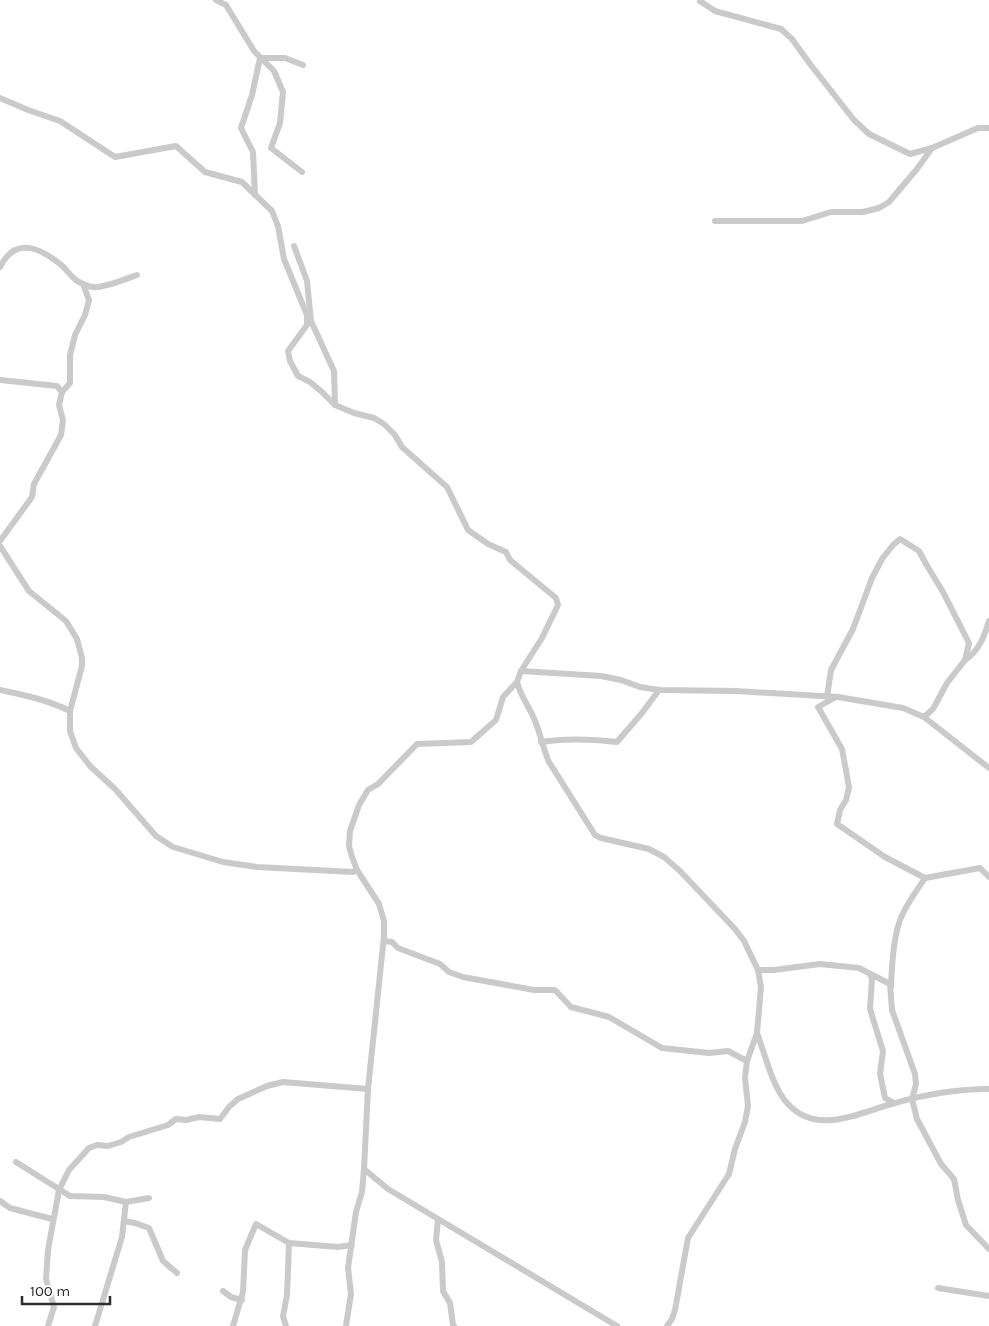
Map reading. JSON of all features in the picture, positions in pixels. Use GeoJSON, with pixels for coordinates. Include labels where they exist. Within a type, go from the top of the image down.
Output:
{"type":"FeatureCollection","features":[{"type":"Feature","properties":{"kind":"street"},"geometry":{"type":"LineString","coordinates":[[216,0],[226,5],[254,51],[274,71],[283,92],[280,123],[271,148],[302,172]]}},
{"type":"Feature","properties":{"kind":"street"},"geometry":{"type":"LineString","coordinates":[[700,1],[715,11],[755,20],[781,29],[792,39],[854,120],[869,134],[910,154],[932,148],[978,128],[989,128]]}},
{"type":"Feature","properties":{"kind":"street"},"geometry":{"type":"LineString","coordinates":[[260,58],[285,58],[303,65]]}},
{"type":"Feature","properties":{"kind":"street"},"geometry":{"type":"LineString","coordinates":[[255,195],[253,152],[241,128],[252,95],[260,58]]}},
{"type":"Feature","properties":{"kind":"street"},"geometry":{"type":"LineString","coordinates":[[0,98],[60,121],[115,158],[176,146],[205,172],[242,182],[272,211],[278,226],[284,260],[306,316],[308,325],[288,351],[290,361],[298,376],[322,392],[335,405],[354,413],[374,418],[384,424],[402,447],[446,487],[468,530],[488,544],[506,552],[510,560],[556,598],[558,605],[542,638],[521,671],[517,682],[503,697],[496,720],[471,742],[417,744],[378,784],[368,790],[359,805],[350,831],[350,852],[357,870],[379,904],[384,921],[384,941],[368,1089],[362,1192],[356,1212],[348,1268],[350,1294],[346,1326]]}},
{"type":"Feature","properties":{"kind":"street"},"geometry":{"type":"LineString","coordinates":[[715,221],[802,221],[831,212],[863,212],[879,208],[889,202],[932,148]]}},
{"type":"Feature","properties":{"kind":"street"},"geometry":{"type":"LineString","coordinates":[[294,246],[306,281],[312,321],[334,371],[335,405]]}},
{"type":"Feature","properties":{"kind":"street"},"geometry":{"type":"LineString","coordinates":[[0,267],[4,258],[13,252],[22,248],[33,248],[40,250],[61,264],[73,278],[83,284],[97,288],[137,275]]}},
{"type":"Feature","properties":{"kind":"street"},"geometry":{"type":"LineString","coordinates":[[0,541],[32,497],[34,484],[61,435],[63,420],[59,405],[62,392],[70,383],[70,355],[75,335],[85,315],[89,300],[83,284]]}},
{"type":"Feature","properties":{"kind":"street"},"geometry":{"type":"LineString","coordinates":[[0,380],[57,386],[62,392]]}},
{"type":"Feature","properties":{"kind":"street"},"geometry":{"type":"LineString","coordinates":[[827,696],[831,670],[853,629],[872,578],[882,559],[900,539],[919,551],[944,592],[968,638],[965,660]]}},
{"type":"Feature","properties":{"kind":"street"},"geometry":{"type":"LineString","coordinates":[[0,546],[29,591],[66,621],[74,630],[82,658],[82,666],[70,711],[70,731],[76,748],[90,766],[114,789],[156,836],[173,846],[209,858],[239,865],[353,872],[357,870]]}},
{"type":"Feature","properties":{"kind":"street"},"geometry":{"type":"LineString","coordinates":[[924,717],[933,709],[947,683],[965,660],[974,654],[989,621]]}},
{"type":"Feature","properties":{"kind":"street"},"geometry":{"type":"LineString","coordinates":[[521,671],[601,676],[621,680],[640,687],[659,690],[736,691],[827,696],[903,708],[924,717],[989,768]]}},
{"type":"Feature","properties":{"kind":"street"},"geometry":{"type":"LineString","coordinates":[[517,682],[520,694],[535,721],[549,762],[595,835],[649,849],[672,863],[735,928],[744,941],[758,970],[761,987],[757,1033],[747,1060],[745,1078],[748,1106],[745,1122],[734,1149],[731,1168],[688,1238],[676,1310],[667,1326]]}},
{"type":"Feature","properties":{"kind":"street"},"geometry":{"type":"LineString","coordinates":[[0,690],[28,695],[70,711]]}},
{"type":"Feature","properties":{"kind":"street"},"geometry":{"type":"LineString","coordinates":[[541,742],[564,739],[592,739],[617,742],[659,690]]}},
{"type":"Feature","properties":{"kind":"street"},"geometry":{"type":"LineString","coordinates":[[838,697],[818,707],[842,749],[847,772],[849,787],[837,824],[885,857],[925,878],[980,868],[989,877]]}},
{"type":"Feature","properties":{"kind":"street"},"geometry":{"type":"LineString","coordinates":[[925,878],[899,921],[891,986],[892,1010],[915,1074],[916,1084],[912,1099],[917,1119],[928,1143],[941,1164],[954,1179],[966,1225],[989,1249]]}},
{"type":"Feature","properties":{"kind":"street"},"geometry":{"type":"LineString","coordinates":[[384,941],[392,942],[398,948],[440,964],[449,972],[463,977],[534,990],[555,990],[570,1007],[610,1018],[662,1048],[709,1053],[728,1051],[747,1060]]}},
{"type":"Feature","properties":{"kind":"street"},"geometry":{"type":"LineString","coordinates":[[758,970],[774,970],[820,964],[860,968],[889,982],[891,986]]}},
{"type":"Feature","properties":{"kind":"street"},"geometry":{"type":"LineString","coordinates":[[870,974],[872,979],[870,1009],[883,1052],[880,1080],[885,1098],[894,1103]]}},
{"type":"Feature","properties":{"kind":"street"},"geometry":{"type":"LineString","coordinates":[[757,1033],[780,1093],[786,1102],[800,1114],[817,1120],[841,1120],[894,1103],[957,1089],[989,1089]]}},
{"type":"Feature","properties":{"kind":"street"},"geometry":{"type":"LineString","coordinates":[[48,1326],[54,1307],[46,1279],[52,1219],[59,1190],[69,1170],[89,1148],[97,1144],[108,1146],[115,1144],[129,1137],[168,1125],[176,1119],[186,1120],[199,1117],[220,1119],[229,1106],[238,1099],[267,1086],[283,1082],[368,1089]]}},
{"type":"Feature","properties":{"kind":"street"},"geometry":{"type":"LineString","coordinates":[[16,1162],[70,1196],[104,1197],[126,1202],[149,1198]]}},
{"type":"Feature","properties":{"kind":"street"},"geometry":{"type":"LineString","coordinates":[[364,1169],[388,1189],[617,1326]]}},
{"type":"Feature","properties":{"kind":"street"},"geometry":{"type":"LineString","coordinates":[[0,1202],[10,1208],[52,1219]]}},
{"type":"Feature","properties":{"kind":"street"},"geometry":{"type":"LineString","coordinates":[[95,1326],[122,1237],[126,1202]]}},
{"type":"Feature","properties":{"kind":"street"},"geometry":{"type":"LineString","coordinates":[[438,1220],[436,1240],[442,1262],[442,1291],[450,1303],[454,1326]]}},
{"type":"Feature","properties":{"kind":"street"},"geometry":{"type":"LineString","coordinates":[[124,1221],[148,1228],[163,1261],[177,1273]]}},
{"type":"Feature","properties":{"kind":"street"},"geometry":{"type":"LineString","coordinates":[[234,1326],[242,1300],[245,1250],[256,1224],[289,1244],[338,1247],[352,1245]]}},
{"type":"Feature","properties":{"kind":"street"},"geometry":{"type":"LineString","coordinates":[[278,1326],[283,1316],[287,1294],[289,1244]]}},
{"type":"Feature","properties":{"kind":"street"},"geometry":{"type":"LineString","coordinates":[[938,1288],[989,1296]]}},
{"type":"Feature","properties":{"kind":"street"},"geometry":{"type":"LineString","coordinates":[[223,1291],[231,1297],[242,1300]]}},
{"type":"Feature","properties":{"kind":"street"},"geometry":{"type":"LineString","coordinates":[[283,1316],[286,1326]]}}]}
